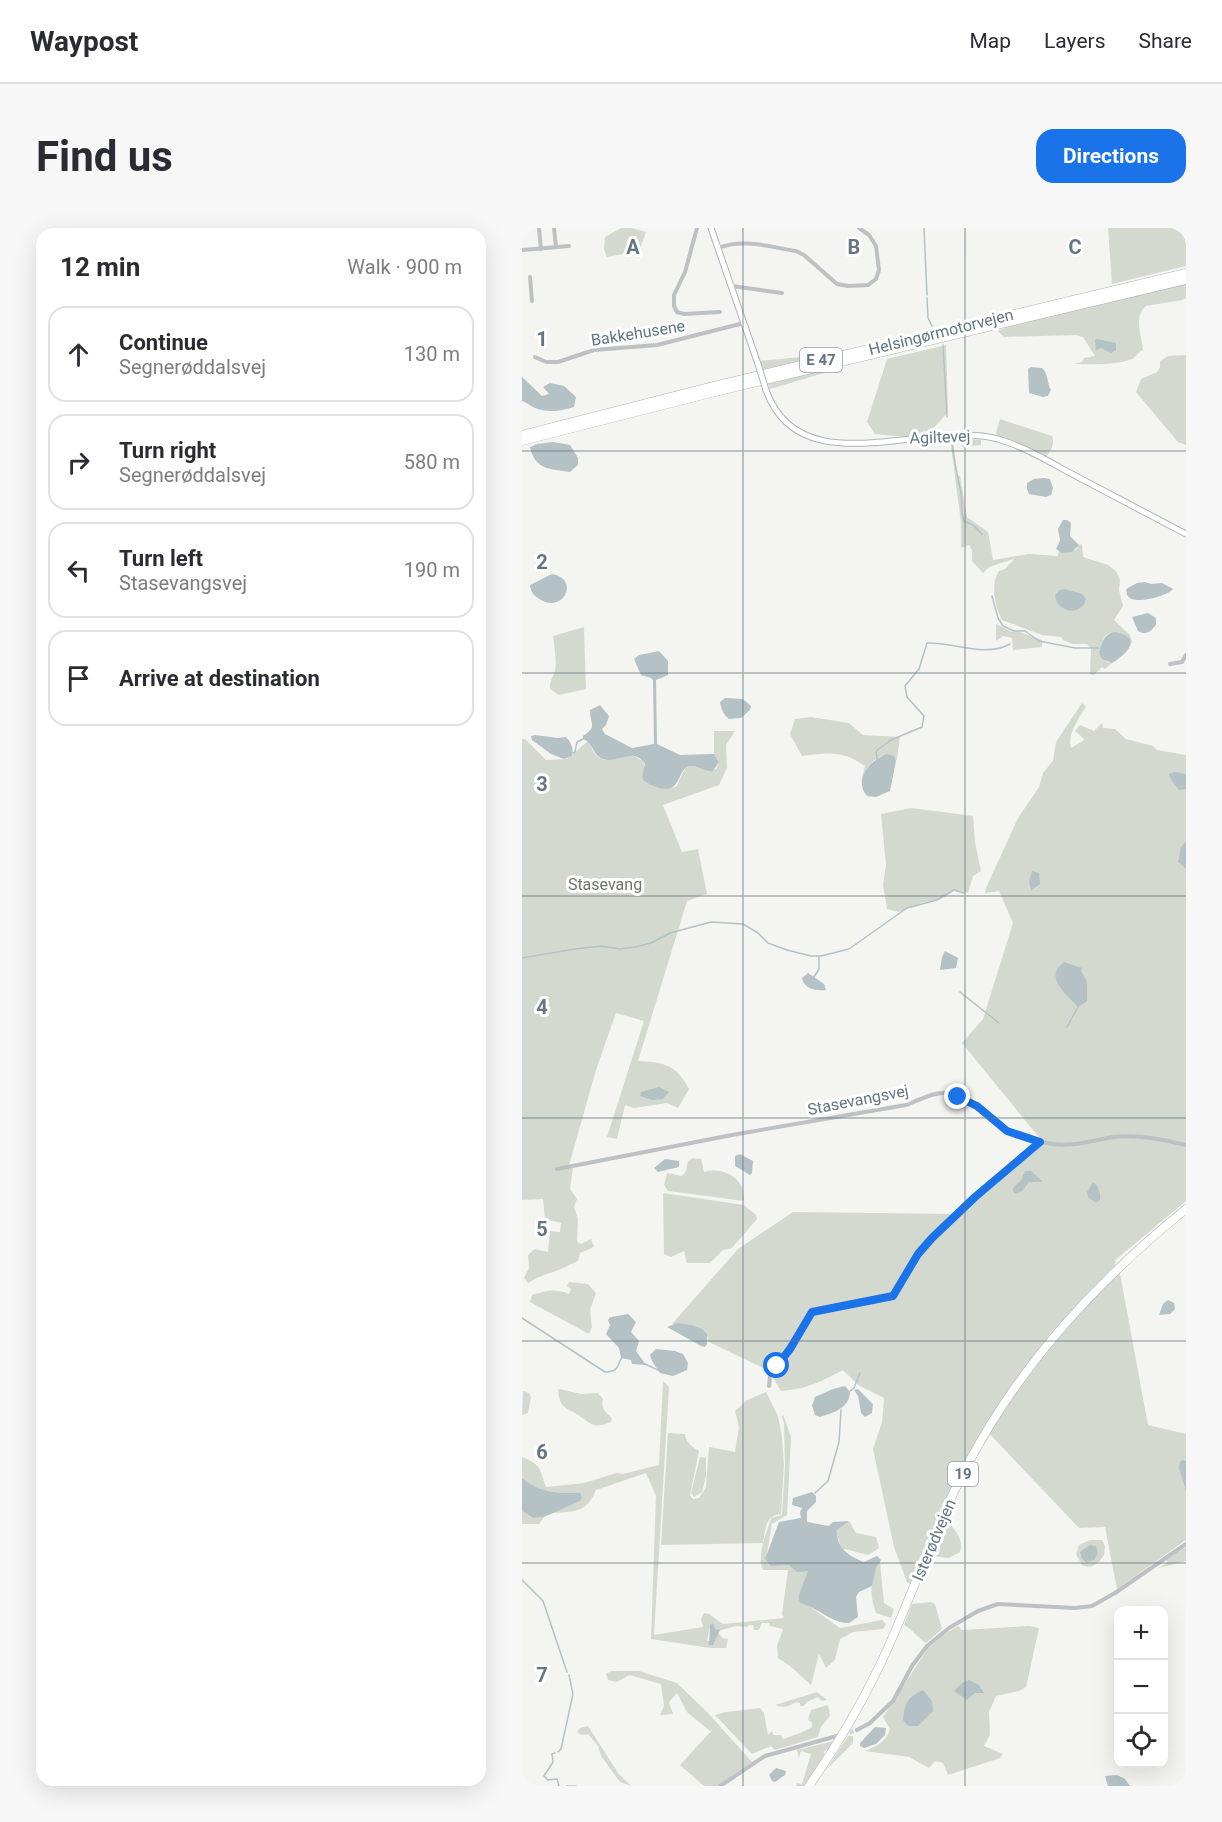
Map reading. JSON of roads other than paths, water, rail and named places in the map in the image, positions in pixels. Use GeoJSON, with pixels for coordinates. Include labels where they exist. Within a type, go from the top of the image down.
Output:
{"type":"FeatureCollection","features":[{"type":"Feature","properties":{"kind":"highway","name":"Helsingørmotorvejen"},"geometry":{"type":"LineString","coordinates":[[522,435],[708,387],[1186,273]]}},
{"type":"Feature","properties":{"kind":"highway","name":"Helsingørmotorvejen"},"geometry":{"type":"LineString","coordinates":[[522,441],[1186,280]]}},
{"type":"Feature","properties":{"kind":"highway","name":"Isterødvejen"},"geometry":{"type":"LineString","coordinates":[[809,1786],[868,1691],[897,1629],[953,1495],[988,1429],[1010,1394],[1078,1308],[1130,1257],[1186,1209]]}},
{"type":"Feature","properties":{"kind":"street"},"geometry":{"type":"LineString","coordinates":[[539,228],[541,249]]}},
{"type":"Feature","properties":{"kind":"street"},"geometry":{"type":"LineString","coordinates":[[554,228],[556,248]]}},
{"type":"Feature","properties":{"kind":"street"},"geometry":{"type":"LineString","coordinates":[[697,228],[685,272],[674,292],[675,306],[677,312],[684,314],[720,312]]}},
{"type":"Feature","properties":{"kind":"street","name":"Agiltevej"},"geometry":{"type":"LineString","coordinates":[[711,228],[766,390],[775,409],[788,424],[813,440],[844,444],[952,435],[995,438],[1031,452],[1186,534]]}},
{"type":"Feature","properties":{"kind":"street"},"geometry":{"type":"LineString","coordinates":[[717,248],[740,242],[796,251],[804,255],[837,284],[868,285],[876,279],[879,270],[876,246],[860,228]]}},
{"type":"Feature","properties":{"kind":"street"},"geometry":{"type":"LineString","coordinates":[[523,250],[569,246]]}},
{"type":"Feature","properties":{"kind":"street"},"geometry":{"type":"LineString","coordinates":[[530,277],[532,301]]}},
{"type":"Feature","properties":{"kind":"street"},"geometry":{"type":"LineString","coordinates":[[732,286],[782,293]]}},
{"type":"Feature","properties":{"kind":"street"},"geometry":{"type":"LineString","coordinates":[[523,289],[531,288]]}},
{"type":"Feature","properties":{"kind":"street","name":"Bakkehusene"},"geometry":{"type":"LineString","coordinates":[[535,357],[546,362],[558,362],[594,351],[657,345],[745,323]]}},
{"type":"Feature","properties":{"kind":"street"},"geometry":{"type":"LineString","coordinates":[[1170,664],[1182,662],[1186,655]]}},
{"type":"Feature","properties":{"kind":"street","name":"Stasevangsvej"},"geometry":{"type":"LineString","coordinates":[[557,1169],[720,1137],[906,1105],[944,1093],[977,1106],[1007,1131],[1040,1142],[1066,1146],[1115,1137],[1136,1136],[1186,1145]]}},
{"type":"Feature","properties":{"kind":"street"},"geometry":{"type":"LineString","coordinates":[[769,1386],[770,1377],[790,1349],[809,1315],[816,1311],[893,1296],[918,1254],[932,1238],[975,1197],[1040,1142]]}},
{"type":"Feature","properties":{"kind":"street"},"geometry":{"type":"LineString","coordinates":[[857,1730],[882,1713],[892,1701],[927,1646],[950,1628],[978,1611],[998,1604],[1075,1608],[1092,1606],[1115,1593],[1186,1544]]}},
{"type":"Feature","properties":{"kind":"street"},"geometry":{"type":"LineString","coordinates":[[720,1786],[765,1756],[837,1736]]}},
{"type":"Feature","properties":{"kind":"waterway"},"geometry":{"type":"LineString","coordinates":[[924,228],[927,295]]}},
{"type":"Feature","properties":{"kind":"waterway"},"geometry":{"type":"LineString","coordinates":[[927,298],[928,318],[932,326]]}},
{"type":"Feature","properties":{"kind":"waterway"},"geometry":{"type":"LineString","coordinates":[[943,345],[947,417]]}},
{"type":"Feature","properties":{"kind":"waterway"},"geometry":{"type":"LineString","coordinates":[[952,441],[964,521],[973,525],[982,534]]}},
{"type":"Feature","properties":{"kind":"waterway"},"geometry":{"type":"LineString","coordinates":[[992,596],[998,618],[1003,626],[1014,631],[1025,631],[1039,641],[1075,648],[1098,648]]}},
{"type":"Feature","properties":{"kind":"waterway"},"geometry":{"type":"LineString","coordinates":[[877,759],[876,751],[891,740],[922,727],[924,716],[907,697],[905,686],[919,669],[927,643],[980,650],[990,650],[1010,644]]}},
{"type":"Feature","properties":{"kind":"waterway"},"geometry":{"type":"LineString","coordinates":[[573,753],[577,742],[583,739]]}},
{"type":"Feature","properties":{"kind":"waterway"},"geometry":{"type":"LineString","coordinates":[[522,958],[601,946],[620,949],[635,947],[651,943],[670,933],[711,922],[743,924],[758,933],[768,943],[811,956],[821,956],[849,949],[907,908],[937,900],[954,890],[964,893]]}},
{"type":"Feature","properties":{"kind":"waterway"},"geometry":{"type":"LineString","coordinates":[[814,977],[819,969],[819,956]]}},
{"type":"Feature","properties":{"kind":"waterway"},"geometry":{"type":"LineString","coordinates":[[960,992],[999,1023]]}},
{"type":"Feature","properties":{"kind":"waterway"},"geometry":{"type":"LineString","coordinates":[[1067,1027],[1078,1007]]}},
{"type":"Feature","properties":{"kind":"waterway"},"geometry":{"type":"LineString","coordinates":[[522,1318],[605,1372],[615,1369],[622,1357]]}},
{"type":"Feature","properties":{"kind":"waterway"},"geometry":{"type":"LineString","coordinates":[[645,1364],[658,1370]]}},
{"type":"Feature","properties":{"kind":"waterway"},"geometry":{"type":"LineString","coordinates":[[850,1391],[854,1388],[860,1373]]}},
{"type":"Feature","properties":{"kind":"waterway"},"geometry":{"type":"LineString","coordinates":[[815,1493],[828,1481],[839,1442],[841,1410]]}},
{"type":"Feature","properties":{"kind":"waterway"},"geometry":{"type":"LineString","coordinates":[[522,1580],[543,1601],[567,1672]]}},
{"type":"Feature","properties":{"kind":"waterway"},"geometry":{"type":"LineString","coordinates":[[558,1752],[561,1749],[573,1694],[569,1675]]}},
{"type":"Feature","properties":{"kind":"waterway"},"geometry":{"type":"LineString","coordinates":[[555,1753],[552,1754],[553,1762],[544,1776],[548,1780],[557,1779],[559,1786]]}},
{"type":"Feature","properties":{"kind":"waterway"},"geometry":{"type":"LineString","coordinates":[[567,1786],[576,1786]]}},
{"type":"Feature","properties":{"kind":"tunnel"},"geometry":{"type":"LineString","coordinates":[[844,1734],[857,1730]]}},
{"type":"Feature","properties":{"kind":"park label","name":"Stasevang"},"geometry":{"type":"Point","coordinates":[605,884]}}]}
